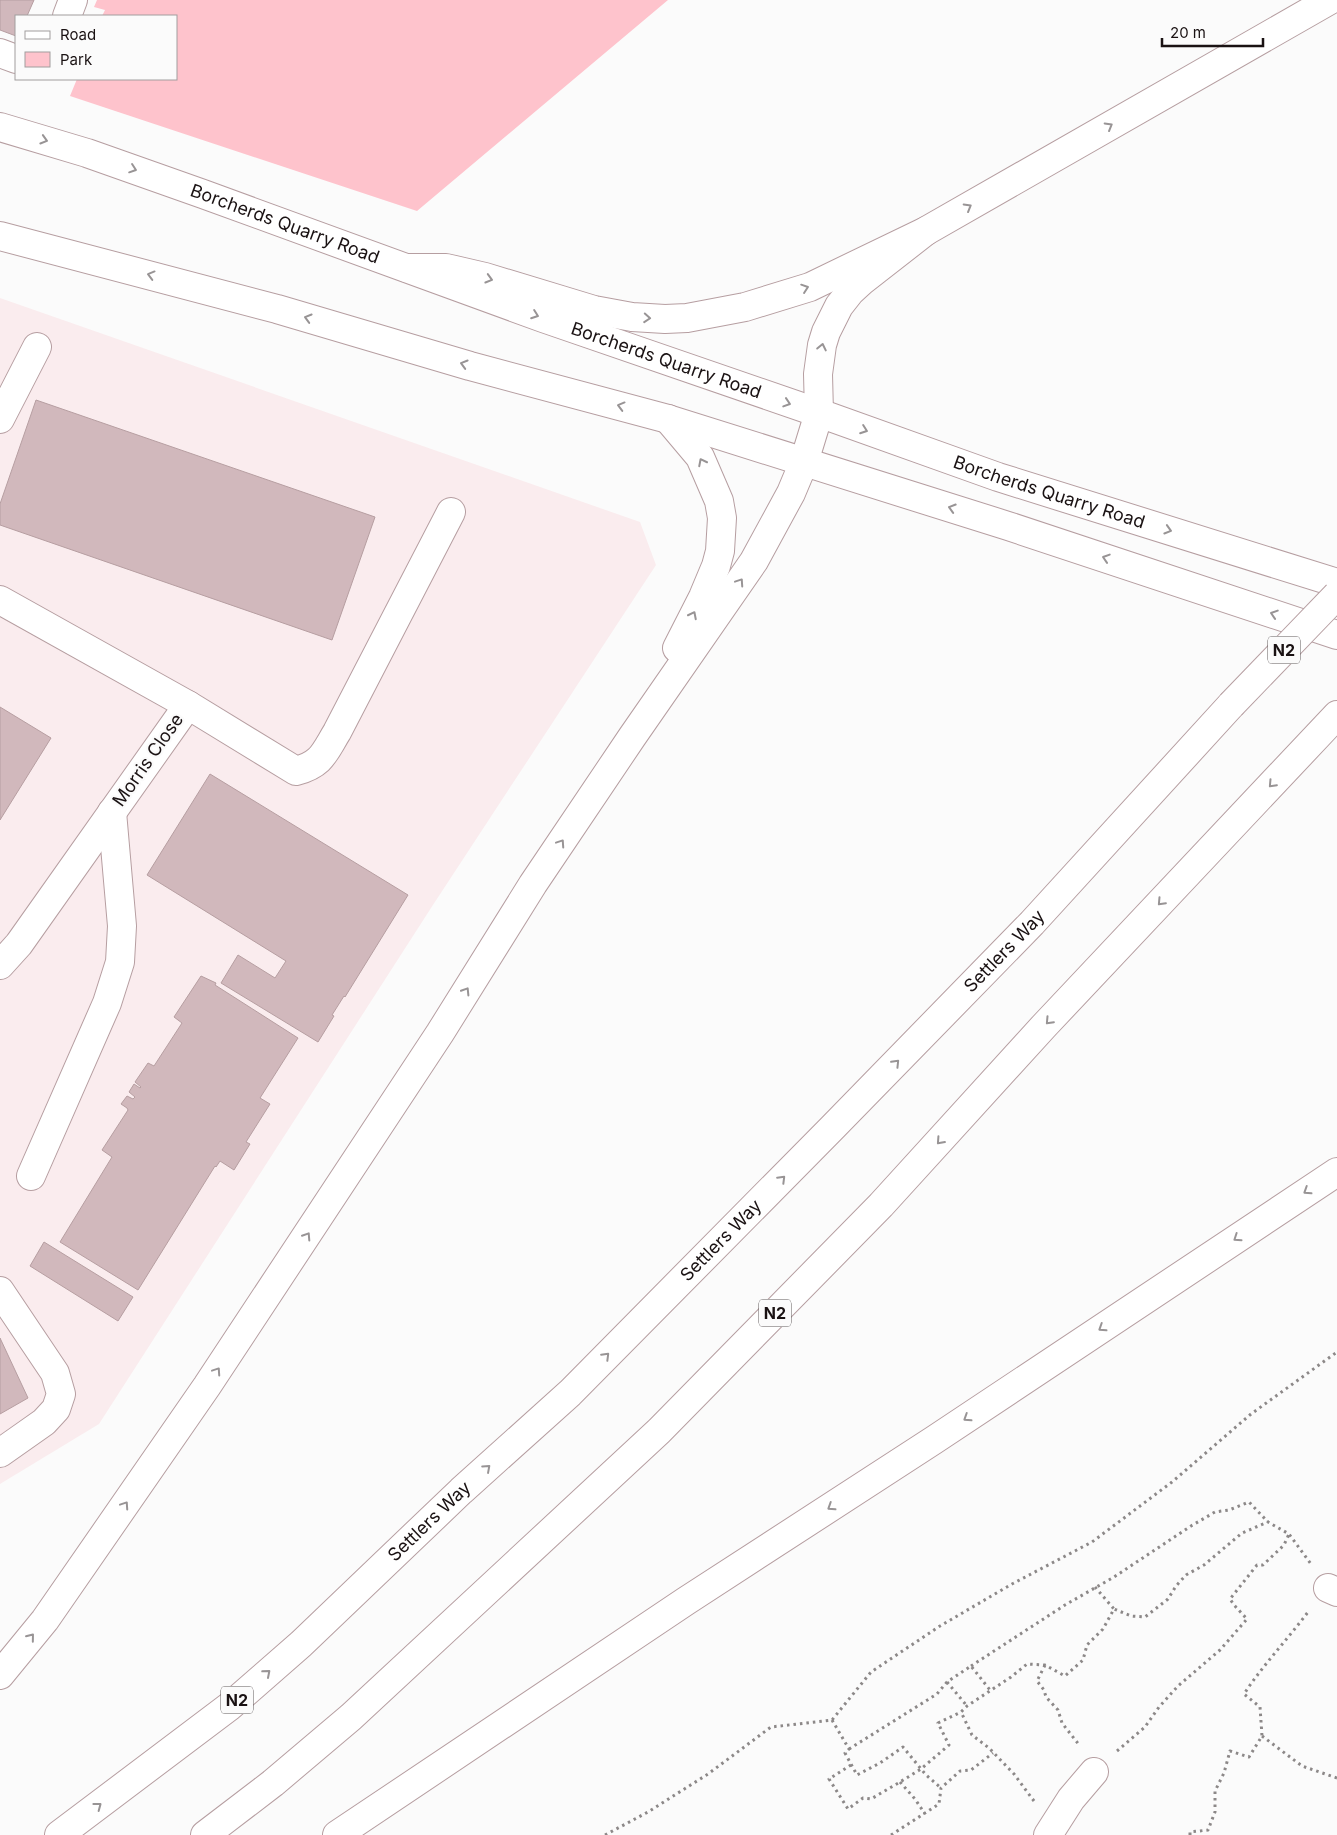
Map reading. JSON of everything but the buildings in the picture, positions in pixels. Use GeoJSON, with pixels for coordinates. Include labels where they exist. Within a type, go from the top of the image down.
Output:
{"type":"FeatureCollection","features":[{"type":"Feature","properties":{"kind":"main road"},"geometry":{"type":"LineString","coordinates":[[67,15],[73,0]]}},
{"type":"Feature","properties":{"kind":"main road"},"geometry":{"type":"LineString","coordinates":[[407,268],[446,268],[485,277],[616,315],[664,319],[687,318],[744,307],[810,287],[926,231],[1330,0]]}},
{"type":"Feature","properties":{"kind":"main road"},"geometry":{"type":"LineString","coordinates":[[0,53],[15,59]]}},
{"type":"Feature","properties":{"kind":"main road","name":"Borcherds Quarry Road"},"geometry":{"type":"LineString","coordinates":[[0,128],[87,153],[543,318],[818,413],[998,478],[1337,583]]}},
{"type":"Feature","properties":{"kind":"main road"},"geometry":{"type":"LineString","coordinates":[[0,1675],[45,1620],[207,1386],[440,1033],[534,884],[632,737],[754,561],[792,493],[804,462],[818,413],[818,374],[822,345],[836,311],[856,287],[926,231]]}},
{"type":"Feature","properties":{"kind":"main road"},"geometry":{"type":"LineString","coordinates":[[0,236],[277,309],[470,366],[668,419],[1017,529],[1337,634]]}},
{"type":"Feature","properties":{"kind":"main road"},"geometry":{"type":"LineString","coordinates":[[0,419],[37,347]]}},
{"type":"Feature","properties":{"kind":"main road"},"geometry":{"type":"LineString","coordinates":[[632,737],[703,597],[716,566],[722,534],[719,501],[704,464],[668,419]]}},
{"type":"Feature","properties":{"kind":"main road"},"geometry":{"type":"LineString","coordinates":[[188,705],[296,771],[309,767],[320,760],[337,732],[452,512]]}},
{"type":"Feature","properties":{"kind":"main road","name":"Settlers Way"},"geometry":{"type":"LineString","coordinates":[[59,1835],[230,1706],[300,1644],[454,1498],[570,1393],[839,1121],[1032,922],[1230,705],[1337,595]]}},
{"type":"Feature","properties":{"kind":"main road","name":"Morris Close"},"geometry":{"type":"LineString","coordinates":[[0,600],[188,705],[19,944],[0,965]]}},
{"type":"Feature","properties":{"kind":"main road","name":"N2"},"geometry":{"type":"LineString","coordinates":[[205,1835],[273,1783],[351,1717],[659,1431],[881,1205],[1044,1026],[1337,715]]}},
{"type":"Feature","properties":{"kind":"main road"},"geometry":{"type":"LineString","coordinates":[[31,1176],[107,1003],[120,962],[122,926],[112,812]]}},
{"type":"Feature","properties":{"kind":"main road"},"geometry":{"type":"LineString","coordinates":[[337,1835],[686,1601],[950,1429],[1337,1172]]}},
{"type":"Feature","properties":{"kind":"main road"},"geometry":{"type":"LineString","coordinates":[[0,1291],[55,1373],[61,1394],[56,1408],[44,1422],[0,1453]]}},
{"type":"Feature","properties":{"kind":"main road"},"geometry":{"type":"LineString","coordinates":[[1048,1834],[1071,1799],[1094,1772]]}},
{"type":"Feature","properties":{"kind":"path"},"geometry":{"type":"LineString","coordinates":[[605,1835],[648,1812],[708,1774],[771,1727],[832,1720],[871,1672],[948,1622],[1012,1584],[1092,1542],[1172,1482],[1251,1414],[1337,1352]]}},
{"type":"Feature","properties":{"kind":"path"},"geometry":{"type":"LineString","coordinates":[[941,1788],[903,1747],[880,1763],[857,1775],[845,1753],[937,1694],[947,1682],[971,1666],[1095,1587],[1114,1577],[1191,1526],[1215,1512],[1228,1510],[1249,1502],[1268,1522],[1289,1534],[1333,1590],[1257,1674],[1244,1694],[1260,1706],[1262,1736],[1249,1757],[1230,1751],[1224,1773],[1215,1790],[1215,1812],[1208,1830],[1190,1832],[1190,1835]]}},
{"type":"Feature","properties":{"kind":"path"},"geometry":{"type":"LineString","coordinates":[[1095,1587],[1114,1609],[1131,1616],[1145,1617],[1168,1599],[1186,1575],[1204,1565],[1242,1533],[1268,1522]]}},
{"type":"Feature","properties":{"kind":"path"},"geometry":{"type":"LineString","coordinates":[[1045,1665],[1037,1681],[1044,1690],[1046,1697],[1058,1710],[1062,1723],[1082,1749],[1094,1772],[1104,1760],[1146,1727],[1178,1686],[1220,1650],[1248,1620],[1230,1599],[1257,1564],[1262,1565],[1284,1545],[1289,1534]]}},
{"type":"Feature","properties":{"kind":"path"},"geometry":{"type":"LineString","coordinates":[[851,1765],[829,1780],[848,1809],[863,1798],[871,1799],[900,1782],[949,1746],[938,1723],[961,1712],[1027,1664],[1045,1665],[1065,1676],[1084,1660],[1087,1646],[1103,1629],[1114,1609]]}},
{"type":"Feature","properties":{"kind":"path"},"geometry":{"type":"LineString","coordinates":[[971,1666],[990,1690]]}},
{"type":"Feature","properties":{"kind":"path"},"geometry":{"type":"LineString","coordinates":[[947,1682],[967,1706]]}},
{"type":"Feature","properties":{"kind":"path"},"geometry":{"type":"LineString","coordinates":[[961,1712],[972,1735],[1014,1774],[1036,1803],[1048,1834]]}},
{"type":"Feature","properties":{"kind":"path"},"geometry":{"type":"LineString","coordinates":[[832,1720],[850,1749]]}},
{"type":"Feature","properties":{"kind":"path"},"geometry":{"type":"LineString","coordinates":[[1262,1736],[1302,1766],[1337,1778]]}},
{"type":"Feature","properties":{"kind":"path"},"geometry":{"type":"LineString","coordinates":[[891,1835],[939,1804],[941,1788],[960,1771],[971,1770],[993,1753]]}},
{"type":"Feature","properties":{"kind":"path"},"geometry":{"type":"LineString","coordinates":[[900,1782],[916,1799],[925,1814]]}},
{"type":"Feature","properties":{"kind":"shaded area"},"geometry":{"type":"Polygon","coordinates":[[[0,298],[640,522],[656,565],[431,908],[99,1424],[0,1484],[0,298]]]}},
{"type":"Feature","properties":{"kind":"green space"},"geometry":{"type":"Polygon","coordinates":[[[97,0],[668,0],[417,211],[70,96],[77,80],[178,80],[178,15],[102,15],[105,10],[94,7],[97,0]]]}}]}
